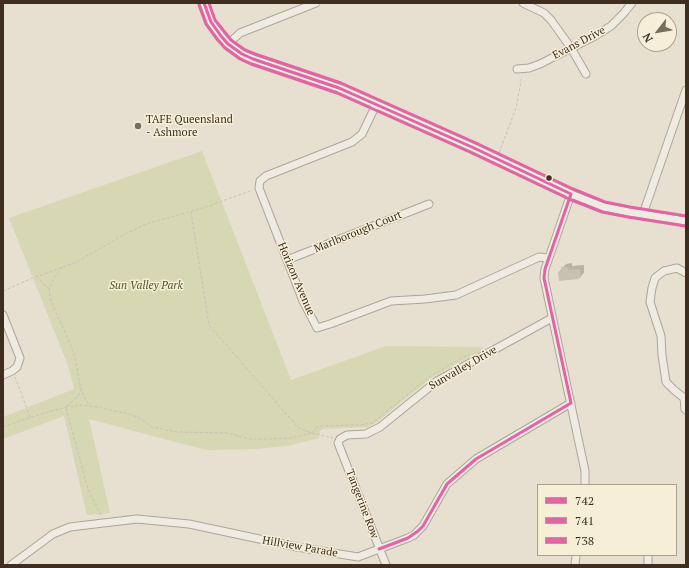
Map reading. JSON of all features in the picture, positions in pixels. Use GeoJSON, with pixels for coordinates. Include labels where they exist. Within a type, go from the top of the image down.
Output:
{"type":"FeatureCollection","features":[{"type":"Feature","properties":{"kind":"street"},"geometry":{"type":"LineString","coordinates":[[204,3],[211,22],[221,36],[228,44],[242,54],[253,59],[339,88],[571,194],[604,207],[686,221]]}},
{"type":"Feature","properties":{"kind":"street"},"geometry":{"type":"LineString","coordinates":[[228,44],[240,33],[316,3]]}},
{"type":"Feature","properties":{"kind":"street"},"geometry":{"type":"LineString","coordinates":[[523,3],[544,13],[551,20],[571,48],[586,74]]}},
{"type":"Feature","properties":{"kind":"street","name":"Evans Drive"},"geometry":{"type":"LineString","coordinates":[[517,69],[534,66],[595,36],[611,26],[632,3]]}},
{"type":"Feature","properties":{"kind":"street"},"geometry":{"type":"LineString","coordinates":[[643,214],[686,90]]}},
{"type":"Feature","properties":{"kind":"street"},"geometry":{"type":"LineString","coordinates":[[259,188],[260,181],[266,176],[352,142],[362,134],[376,105]]}},
{"type":"Feature","properties":{"kind":"street","name":"Horizon Avenue"},"geometry":{"type":"LineString","coordinates":[[259,188],[303,301],[317,328],[391,301],[456,296],[539,257],[548,258]]}},
{"type":"Feature","properties":{"kind":"street"},"geometry":{"type":"LineString","coordinates":[[571,194],[548,258],[544,278],[585,471],[585,484]]}},
{"type":"Feature","properties":{"kind":"street","name":"Marlborough Court"},"geometry":{"type":"LineString","coordinates":[[287,260],[429,204]]}},
{"type":"Feature","properties":{"kind":"street"},"geometry":{"type":"LineString","coordinates":[[686,272],[677,268],[664,271],[655,278],[650,302],[661,336],[666,382],[674,390],[685,397],[686,410]]}},
{"type":"Feature","properties":{"kind":"street"},"geometry":{"type":"LineString","coordinates":[[3,315],[20,358],[17,367],[3,375]]}},
{"type":"Feature","properties":{"kind":"street","name":"Sunvalley Drive"},"geometry":{"type":"LineString","coordinates":[[339,441],[347,435],[366,434],[380,427],[437,381],[552,318]]}},
{"type":"Feature","properties":{"kind":"street","name":"Hillview Parade"},"geometry":{"type":"LineString","coordinates":[[11,565],[53,534],[70,527],[137,519],[189,524],[297,547],[358,557],[408,538],[418,531],[423,526],[447,484],[476,459],[571,403]]}},
{"type":"Feature","properties":{"kind":"street","name":"Tangerine Row"},"geometry":{"type":"LineString","coordinates":[[339,441],[386,565]]}},
{"type":"Feature","properties":{"kind":"path"},"geometry":{"type":"LineString","coordinates":[[497,159],[516,108],[522,76],[517,69]]}},
{"type":"Feature","properties":{"kind":"path"},"geometry":{"type":"LineString","coordinates":[[3,291],[37,276],[74,263],[131,231],[149,223],[191,212],[259,188]]}},
{"type":"Feature","properties":{"kind":"path"},"geometry":{"type":"LineString","coordinates":[[191,212],[209,325],[300,429],[339,441]]}},
{"type":"Feature","properties":{"kind":"path"},"geometry":{"type":"LineString","coordinates":[[62,268],[49,288],[52,304],[71,346],[76,362],[81,390],[89,405]]}},
{"type":"Feature","properties":{"kind":"path"},"geometry":{"type":"LineString","coordinates":[[37,276],[45,286],[49,288]]}},
{"type":"Feature","properties":{"kind":"path"},"geometry":{"type":"LineString","coordinates":[[3,427],[66,407],[89,405],[125,413],[138,417],[152,426],[178,432],[229,433],[241,437],[270,439],[291,438],[312,433],[320,426],[361,425],[372,423],[432,375],[465,356],[470,355]]}},
{"type":"Feature","properties":{"kind":"path"},"geometry":{"type":"LineString","coordinates":[[12,371],[30,418]]}},
{"type":"Feature","properties":{"kind":"path"},"geometry":{"type":"LineString","coordinates":[[66,407],[77,398],[81,390]]}},
{"type":"Feature","properties":{"kind":"path"},"geometry":{"type":"LineString","coordinates":[[66,407],[88,489],[103,519],[103,523]]}},
{"type":"Feature","properties":{"kind":"green space","name":"Sun Valley Park"},"geometry":{"type":"Polygon","coordinates":[[[202,151],[291,380],[386,346],[483,347],[483,350],[431,378],[377,422],[368,427],[323,429],[320,431],[319,438],[287,446],[255,449],[206,450],[89,419],[110,513],[87,515],[64,416],[3,439],[3,417],[74,389],[69,368],[9,218],[202,151]]]}},
{"type":"Feature","properties":{"kind":"building"},"geometry":{"type":"Polygon","coordinates":[[[561,267],[568,267],[568,270],[580,269],[581,278],[559,281],[558,272],[562,271],[561,267]]]}},
{"type":"Feature","properties":{"kind":"transit line","name":"742"},"geometry":{"type":"LineString","coordinates":[[204,3],[211,22],[221,36],[228,44],[242,54],[339,88],[474,148],[571,194]]}},
{"type":"Feature","properties":{"kind":"transit line","name":"738"},"geometry":{"type":"LineString","coordinates":[[209,3],[215,20],[231,40],[245,50],[341,83],[476,143],[573,189],[605,202],[686,216]]}},
{"type":"Feature","properties":{"kind":"transit line","name":"741"},"geometry":{"type":"LineString","coordinates":[[199,5],[206,24],[217,39],[225,48],[240,59],[337,93],[472,153],[569,199],[602,212],[685,226]]}},
{"type":"Feature","properties":{"kind":"transit line","name":"742"},"geometry":{"type":"LineString","coordinates":[[571,194],[545,269],[544,278],[571,403]]}},
{"type":"Feature","properties":{"kind":"transit line","name":"742"},"geometry":{"type":"LineString","coordinates":[[379,549],[408,538],[418,531],[423,526],[447,484],[476,459],[571,403]]}},
{"type":"Feature","properties":{"kind":"place","name":"TAFE Queensland - Ashmore"},"geometry":{"type":"Point","coordinates":[138,126]}}]}
